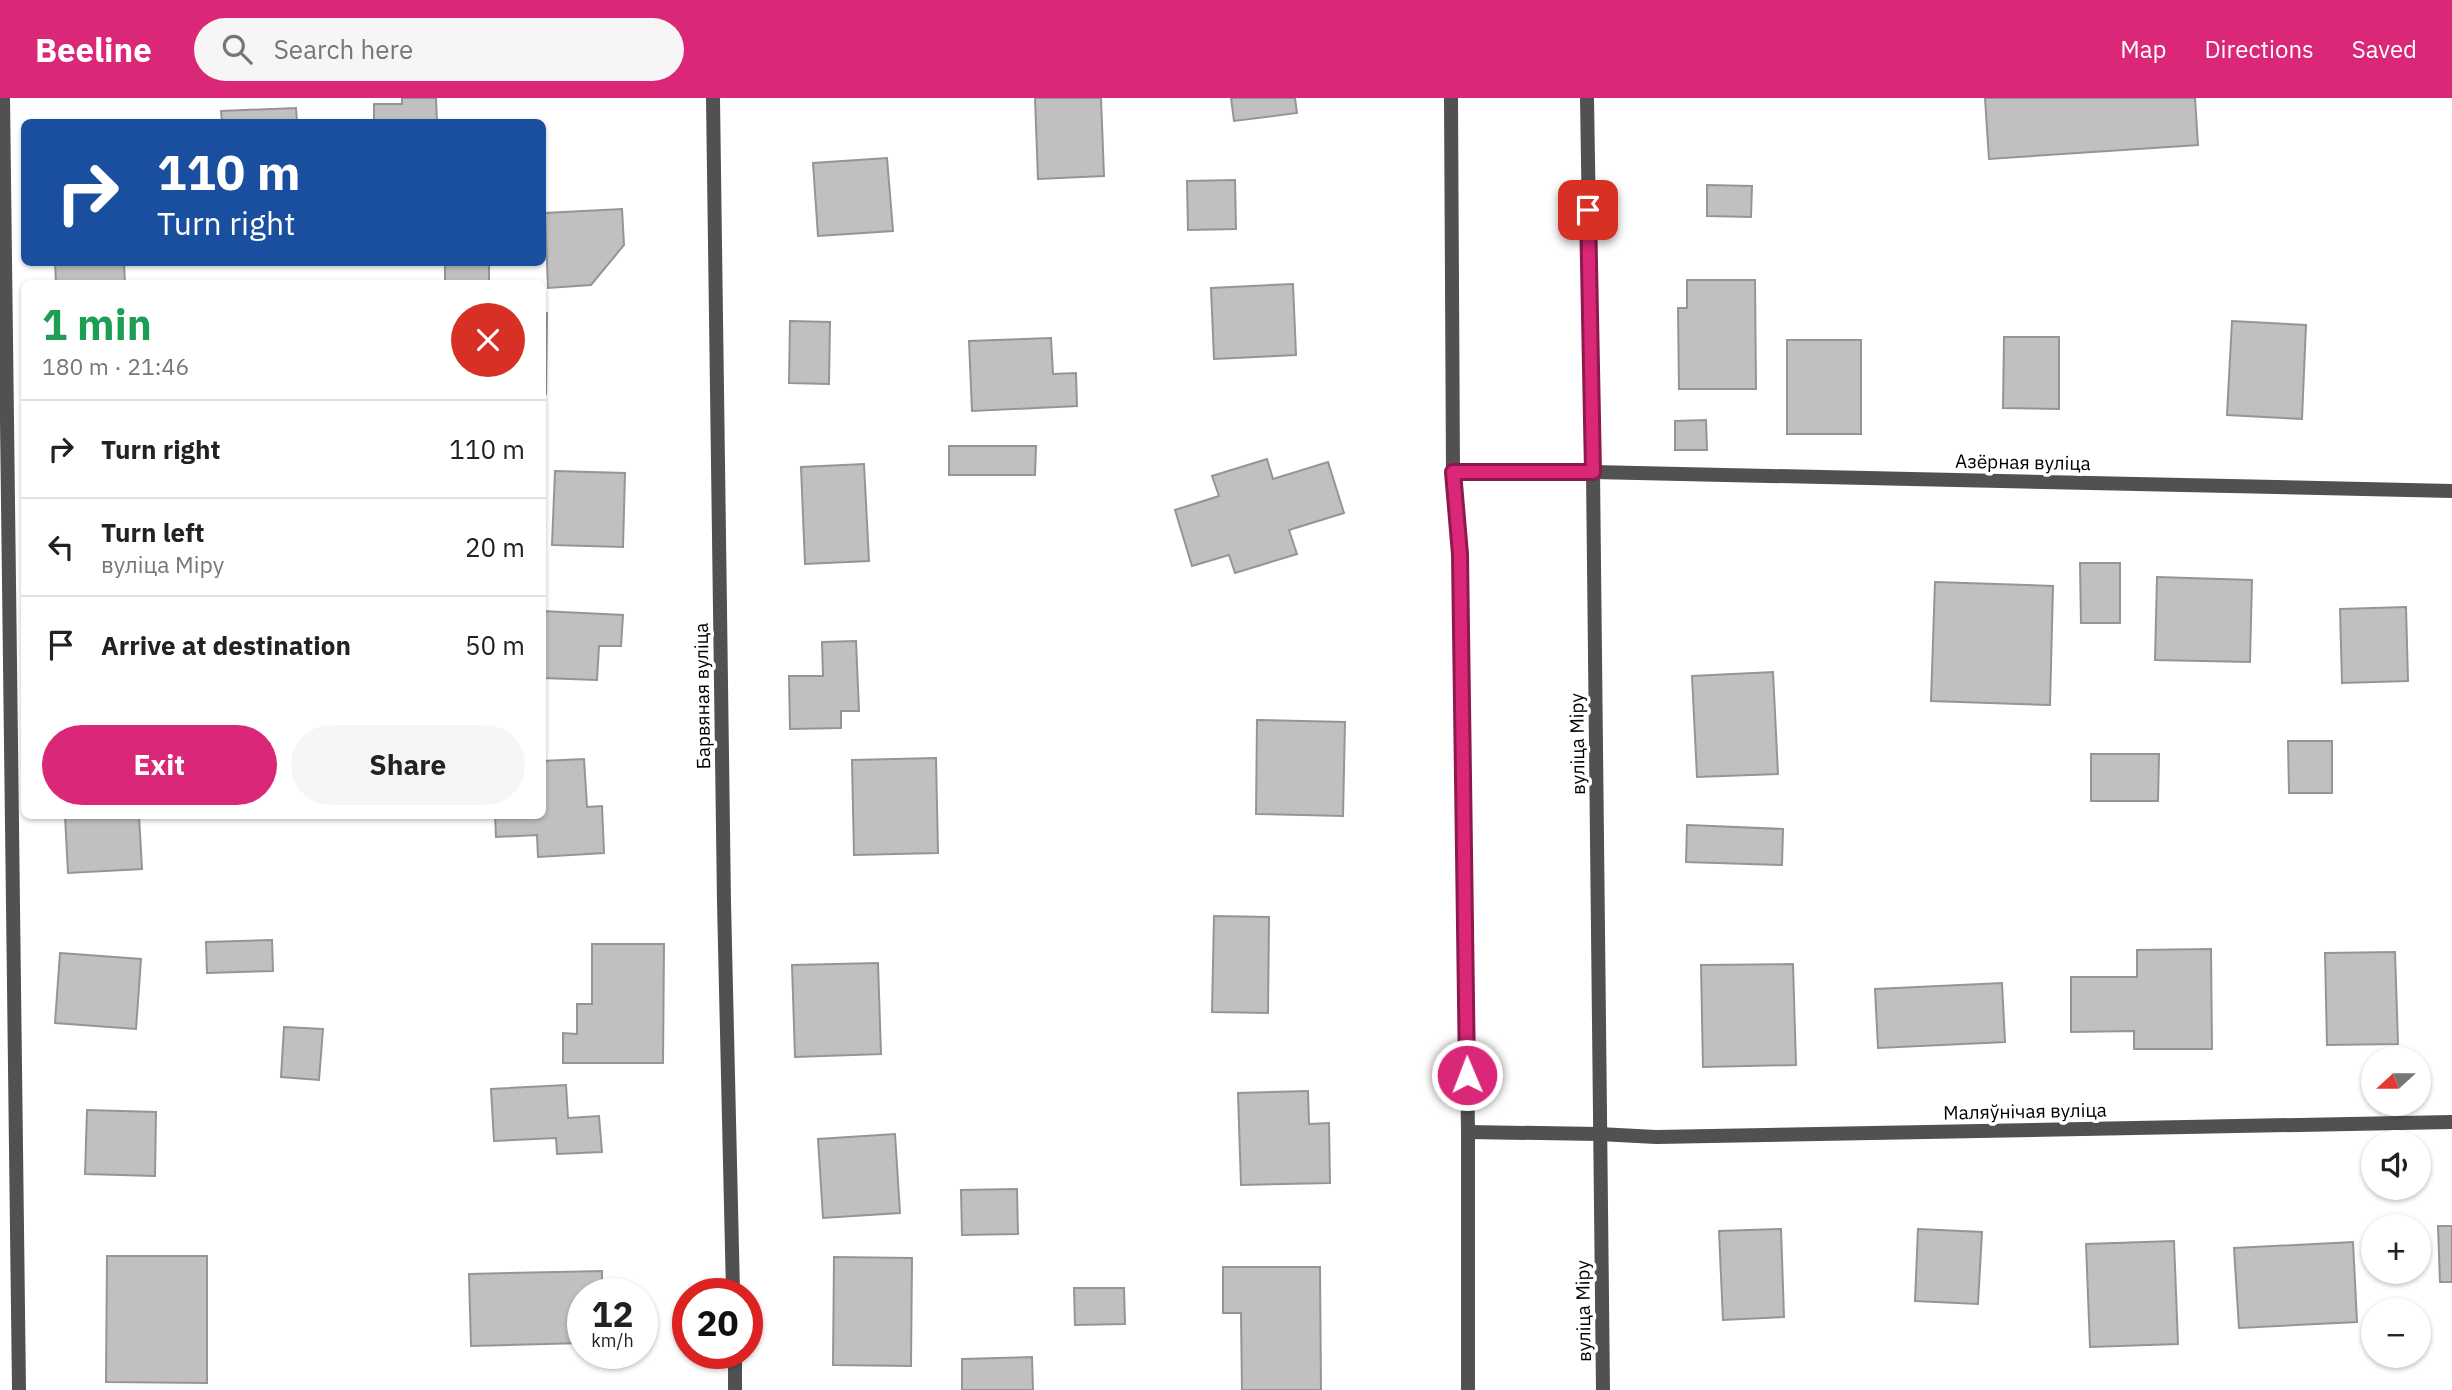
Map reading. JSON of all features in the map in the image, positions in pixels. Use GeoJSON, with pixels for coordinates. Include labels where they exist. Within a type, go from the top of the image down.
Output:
{"type":"FeatureCollection","features":[{"type":"Feature","properties":{"kind":"street"},"geometry":{"type":"LineString","coordinates":[[3,98],[19,1390]]}},
{"type":"Feature","properties":{"kind":"street","name":"Барвяная вуліца"},"geometry":{"type":"LineString","coordinates":[[713,98],[724,916],[733,1278]]}},
{"type":"Feature","properties":{"kind":"street"},"geometry":{"type":"LineString","coordinates":[[1451,98],[1453,472],[1460,554],[1468,1132],[1468,1390]]}},
{"type":"Feature","properties":{"kind":"street","name":"вуліца Міру"},"geometry":{"type":"LineString","coordinates":[[1587,98],[1603,1390]]}},
{"type":"Feature","properties":{"kind":"street","name":"Азёрная вуліца"},"geometry":{"type":"LineString","coordinates":[[1453,472],[1593,472],[2452,491]]}},
{"type":"Feature","properties":{"kind":"street","name":"Маляўнічая вуліца"},"geometry":{"type":"LineString","coordinates":[[1468,1132],[1656,1137],[2452,1122]]}},
{"type":"Feature","properties":{"kind":"street"},"geometry":{"type":"LineString","coordinates":[[735,1369],[736,1390]]}},
{"type":"Feature","properties":{"kind":"building"},"geometry":{"type":"Polygon","coordinates":[[[402,98],[436,98],[437,119],[374,119],[374,104],[402,104],[402,98]]]}},
{"type":"Feature","properties":{"kind":"building"},"geometry":{"type":"Polygon","coordinates":[[[1035,98],[1101,98],[1104,176],[1038,179],[1035,98]]]}},
{"type":"Feature","properties":{"kind":"building"},"geometry":{"type":"Polygon","coordinates":[[[1231,98],[1295,98],[1297,113],[1234,121],[1231,98]]]}},
{"type":"Feature","properties":{"kind":"building"},"geometry":{"type":"Polygon","coordinates":[[[1985,98],[2195,98],[2198,145],[1989,159],[1985,98]]]}},
{"type":"Feature","properties":{"kind":"building"},"geometry":{"type":"Polygon","coordinates":[[[296,108],[297,119],[222,119],[221,111],[296,108]]]}},
{"type":"Feature","properties":{"kind":"building"},"geometry":{"type":"Polygon","coordinates":[[[887,158],[893,231],[818,236],[813,163],[887,158]]]}},
{"type":"Feature","properties":{"kind":"building"},"geometry":{"type":"Polygon","coordinates":[[[1235,180],[1236,229],[1188,230],[1187,181],[1235,180]]]}},
{"type":"Feature","properties":{"kind":"building"},"geometry":{"type":"Polygon","coordinates":[[[1707,185],[1752,186],[1751,217],[1707,216],[1707,185]]]}},
{"type":"Feature","properties":{"kind":"building"},"geometry":{"type":"Polygon","coordinates":[[[622,209],[624,245],[591,285],[548,288],[546,213],[622,209]]]}},
{"type":"Feature","properties":{"kind":"building"},"geometry":{"type":"Polygon","coordinates":[[[55,266],[124,266],[125,280],[56,280],[55,266]]]}},
{"type":"Feature","properties":{"kind":"building"},"geometry":{"type":"Polygon","coordinates":[[[445,266],[489,266],[489,280],[445,280],[445,266]]]}},
{"type":"Feature","properties":{"kind":"building"},"geometry":{"type":"Polygon","coordinates":[[[1687,280],[1755,280],[1756,389],[1679,389],[1678,308],[1687,308],[1687,280]]]}},
{"type":"Feature","properties":{"kind":"building"},"geometry":{"type":"Polygon","coordinates":[[[1293,284],[1296,355],[1214,359],[1211,288],[1293,284]]]}},
{"type":"Feature","properties":{"kind":"building"},"geometry":{"type":"Polygon","coordinates":[[[546,313],[547,313],[546,394],[546,313]]]}},
{"type":"Feature","properties":{"kind":"building"},"geometry":{"type":"Polygon","coordinates":[[[790,321],[830,322],[829,384],[789,383],[790,321]]]}},
{"type":"Feature","properties":{"kind":"building"},"geometry":{"type":"Polygon","coordinates":[[[2232,321],[2306,325],[2302,419],[2227,415],[2232,321]]]}},
{"type":"Feature","properties":{"kind":"building"},"geometry":{"type":"Polygon","coordinates":[[[2004,337],[2059,337],[2059,409],[2003,408],[2004,337]]]}},
{"type":"Feature","properties":{"kind":"building"},"geometry":{"type":"Polygon","coordinates":[[[1051,338],[1053,374],[1076,373],[1077,406],[972,411],[969,341],[1051,338]]]}},
{"type":"Feature","properties":{"kind":"building"},"geometry":{"type":"Polygon","coordinates":[[[1787,340],[1861,340],[1861,434],[1787,434],[1787,340]]]}},
{"type":"Feature","properties":{"kind":"building"},"geometry":{"type":"Polygon","coordinates":[[[1706,420],[1707,450],[1675,450],[1675,421],[1706,420]]]}},
{"type":"Feature","properties":{"kind":"building"},"geometry":{"type":"Polygon","coordinates":[[[949,446],[1036,446],[1035,475],[949,475],[949,446]]]}},
{"type":"Feature","properties":{"kind":"building"},"geometry":{"type":"Polygon","coordinates":[[[1267,459],[1273,479],[1328,462],[1344,513],[1289,530],[1297,554],[1235,573],[1229,555],[1192,566],[1175,510],[1219,496],[1212,476],[1267,459]]]}},
{"type":"Feature","properties":{"kind":"building"},"geometry":{"type":"Polygon","coordinates":[[[864,464],[869,561],[805,564],[801,467],[864,464]]]}},
{"type":"Feature","properties":{"kind":"building"},"geometry":{"type":"Polygon","coordinates":[[[555,471],[625,473],[623,547],[552,545],[555,471]]]}},
{"type":"Feature","properties":{"kind":"building"},"geometry":{"type":"Polygon","coordinates":[[[2080,563],[2120,563],[2120,623],[2081,623],[2080,563]]]}},
{"type":"Feature","properties":{"kind":"building"},"geometry":{"type":"Polygon","coordinates":[[[2157,577],[2252,580],[2250,662],[2155,660],[2157,577]]]}},
{"type":"Feature","properties":{"kind":"building"},"geometry":{"type":"Polygon","coordinates":[[[1935,582],[2053,586],[2050,705],[1931,701],[1935,582]]]}},
{"type":"Feature","properties":{"kind":"building"},"geometry":{"type":"Polygon","coordinates":[[[2406,607],[2408,681],[2342,683],[2340,609],[2406,607]]]}},
{"type":"Feature","properties":{"kind":"building"},"geometry":{"type":"Polygon","coordinates":[[[546,611],[623,615],[621,646],[599,646],[597,680],[546,678],[546,611]]]}},
{"type":"Feature","properties":{"kind":"building"},"geometry":{"type":"Polygon","coordinates":[[[856,641],[859,711],[841,711],[841,728],[790,729],[789,676],[823,676],[822,642],[856,641]]]}},
{"type":"Feature","properties":{"kind":"building"},"geometry":{"type":"Polygon","coordinates":[[[1773,672],[1778,774],[1697,777],[1692,676],[1773,672]]]}},
{"type":"Feature","properties":{"kind":"building"},"geometry":{"type":"Polygon","coordinates":[[[1257,720],[1345,722],[1343,816],[1256,814],[1257,720]]]}},
{"type":"Feature","properties":{"kind":"building"},"geometry":{"type":"Polygon","coordinates":[[[2288,741],[2332,741],[2332,793],[2289,793],[2288,741]]]}},
{"type":"Feature","properties":{"kind":"building"},"geometry":{"type":"Polygon","coordinates":[[[2091,754],[2159,754],[2158,801],[2091,801],[2091,754]]]}},
{"type":"Feature","properties":{"kind":"building"},"geometry":{"type":"Polygon","coordinates":[[[936,758],[938,853],[854,855],[852,760],[936,758]]]}},
{"type":"Feature","properties":{"kind":"building"},"geometry":{"type":"Polygon","coordinates":[[[584,759],[587,807],[602,806],[604,853],[538,857],[537,835],[496,837],[495,819],[546,819],[546,761],[584,759]]]}},
{"type":"Feature","properties":{"kind":"building"},"geometry":{"type":"Polygon","coordinates":[[[65,819],[139,819],[142,869],[68,873],[65,819]]]}},
{"type":"Feature","properties":{"kind":"building"},"geometry":{"type":"Polygon","coordinates":[[[1687,825],[1783,829],[1782,865],[1686,862],[1687,825]]]}},
{"type":"Feature","properties":{"kind":"building"},"geometry":{"type":"Polygon","coordinates":[[[1214,916],[1269,917],[1268,1013],[1212,1012],[1214,916]]]}},
{"type":"Feature","properties":{"kind":"building"},"geometry":{"type":"Polygon","coordinates":[[[272,940],[273,971],[207,973],[206,942],[272,940]]]}},
{"type":"Feature","properties":{"kind":"building"},"geometry":{"type":"Polygon","coordinates":[[[592,944],[664,944],[663,1063],[563,1063],[563,1033],[577,1034],[577,1004],[592,1004],[592,944]]]}},
{"type":"Feature","properties":{"kind":"building"},"geometry":{"type":"Polygon","coordinates":[[[2211,949],[2212,1049],[2134,1049],[2134,1031],[2071,1032],[2071,977],[2137,977],[2137,950],[2211,949]]]}},
{"type":"Feature","properties":{"kind":"building"},"geometry":{"type":"Polygon","coordinates":[[[2395,952],[2398,1044],[2327,1045],[2325,953],[2395,952]]]}},
{"type":"Feature","properties":{"kind":"building"},"geometry":{"type":"Polygon","coordinates":[[[60,953],[141,959],[136,1029],[55,1023],[60,953]]]}},
{"type":"Feature","properties":{"kind":"building"},"geometry":{"type":"Polygon","coordinates":[[[878,963],[881,1054],[795,1057],[792,965],[878,963]]]}},
{"type":"Feature","properties":{"kind":"building"},"geometry":{"type":"Polygon","coordinates":[[[1793,964],[1796,1065],[1703,1067],[1701,965],[1793,964]]]}},
{"type":"Feature","properties":{"kind":"building"},"geometry":{"type":"Polygon","coordinates":[[[2002,983],[2005,1042],[1878,1048],[1875,989],[2002,983]]]}},
{"type":"Feature","properties":{"kind":"building"},"geometry":{"type":"Polygon","coordinates":[[[284,1027],[323,1029],[319,1080],[281,1077],[284,1027]]]}},
{"type":"Feature","properties":{"kind":"building"},"geometry":{"type":"Polygon","coordinates":[[[566,1085],[568,1118],[599,1116],[602,1152],[557,1154],[556,1138],[494,1141],[491,1089],[566,1085]]]}},
{"type":"Feature","properties":{"kind":"building"},"geometry":{"type":"Polygon","coordinates":[[[1308,1091],[1309,1124],[1329,1123],[1330,1183],[1241,1185],[1238,1093],[1308,1091]]]}},
{"type":"Feature","properties":{"kind":"building"},"geometry":{"type":"Polygon","coordinates":[[[87,1110],[156,1112],[155,1176],[85,1174],[87,1110]]]}},
{"type":"Feature","properties":{"kind":"building"},"geometry":{"type":"Polygon","coordinates":[[[895,1134],[900,1213],[823,1218],[818,1139],[895,1134]]]}},
{"type":"Feature","properties":{"kind":"building"},"geometry":{"type":"Polygon","coordinates":[[[1017,1189],[1018,1234],[962,1235],[961,1190],[1017,1189]]]}},
{"type":"Feature","properties":{"kind":"building"},"geometry":{"type":"Polygon","coordinates":[[[2438,1226],[2452,1226],[2452,1282],[2440,1282],[2438,1226]]]}},
{"type":"Feature","properties":{"kind":"building"},"geometry":{"type":"Polygon","coordinates":[[[1781,1229],[1784,1317],[1723,1320],[1719,1231],[1781,1229]]]}},
{"type":"Feature","properties":{"kind":"building"},"geometry":{"type":"Polygon","coordinates":[[[1918,1229],[1982,1232],[1978,1304],[1915,1301],[1918,1229]]]}},
{"type":"Feature","properties":{"kind":"building"},"geometry":{"type":"Polygon","coordinates":[[[2174,1241],[2178,1344],[2090,1347],[2086,1244],[2174,1241]]]}},
{"type":"Feature","properties":{"kind":"building"},"geometry":{"type":"Polygon","coordinates":[[[2353,1242],[2357,1322],[2239,1328],[2234,1248],[2353,1242]]]}},
{"type":"Feature","properties":{"kind":"building"},"geometry":{"type":"Polygon","coordinates":[[[107,1256],[207,1256],[207,1383],[106,1382],[107,1256]]]}},
{"type":"Feature","properties":{"kind":"building"},"geometry":{"type":"Polygon","coordinates":[[[834,1257],[912,1258],[911,1366],[833,1365],[834,1257]]]}},
{"type":"Feature","properties":{"kind":"building"},"geometry":{"type":"Polygon","coordinates":[[[1223,1267],[1320,1267],[1321,1390],[1242,1390],[1241,1313],[1223,1313],[1223,1267]]]}},
{"type":"Feature","properties":{"kind":"building"},"geometry":{"type":"Polygon","coordinates":[[[602,1271],[602,1278],[567,1278],[567,1343],[471,1346],[469,1274],[602,1271]]]}},
{"type":"Feature","properties":{"kind":"building"},"geometry":{"type":"Polygon","coordinates":[[[1074,1288],[1124,1288],[1125,1324],[1075,1325],[1074,1288]]]}},
{"type":"Feature","properties":{"kind":"building"},"geometry":{"type":"Polygon","coordinates":[[[1032,1357],[1033,1390],[962,1390],[962,1359],[1032,1357]]]}},
{"type":"Feature","properties":{"kind":"route"},"geometry":{"type":"LineString","coordinates":[[1467,1075],[1460,554],[1453,472],[1593,472],[1588,210]]}}]}
